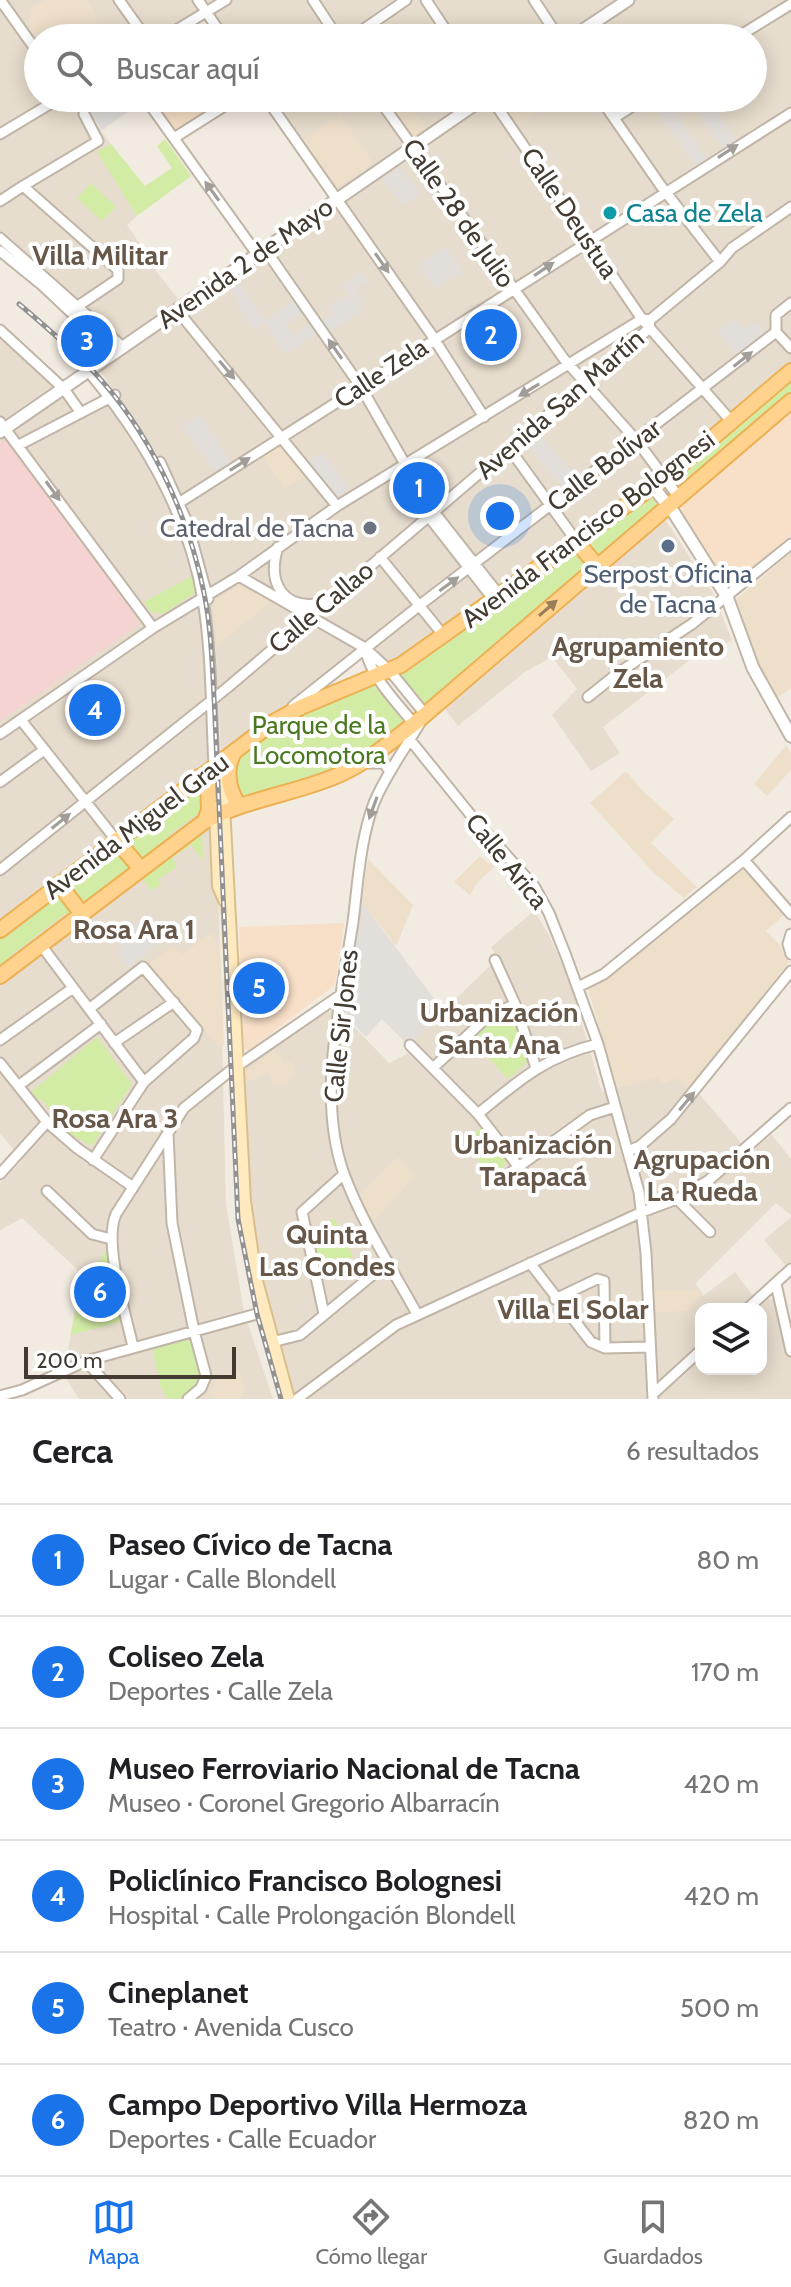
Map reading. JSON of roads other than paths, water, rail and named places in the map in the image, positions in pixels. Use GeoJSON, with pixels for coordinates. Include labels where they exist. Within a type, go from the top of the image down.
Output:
{"type":"FeatureCollection","features":[{"type":"Feature","properties":{"kind":"main road","name":"Avenida Francisco Bolognesi"},"geometry":{"type":"LineString","coordinates":[[383,673],[444,636],[659,482],[791,371]]}},
{"type":"Feature","properties":{"kind":"main road","name":"Avenida Francisco Bolognesi"},"geometry":{"type":"LineString","coordinates":[[419,719],[791,401]]}},
{"type":"Feature","properties":{"kind":"main road"},"geometry":{"type":"LineString","coordinates":[[577,542],[597,566]]}},
{"type":"Feature","properties":{"kind":"main road","name":"Avenida Miguel Grau"},"geometry":{"type":"LineString","coordinates":[[0,930],[272,723],[301,707],[383,673]]}},
{"type":"Feature","properties":{"kind":"main road","name":"Avenida Miguel Grau"},"geometry":{"type":"LineString","coordinates":[[0,976],[215,816],[239,805],[333,778],[363,764],[419,719]]}},
{"type":"Feature","properties":{"kind":"main road"},"geometry":{"type":"LineString","coordinates":[[235,751],[229,762],[230,790],[239,805]]}},
{"type":"Feature","properties":{"kind":"main road"},"geometry":{"type":"LineString","coordinates":[[218,764],[215,816],[229,906],[246,1228],[264,1312],[288,1399]]}},
{"type":"Feature","properties":{"kind":"main road"},"geometry":{"type":"LineString","coordinates":[[199,777],[208,782],[209,810],[215,816]]}},
{"type":"Feature","properties":{"kind":"main road"},"geometry":{"type":"LineString","coordinates":[[116,840],[141,869]]}},
{"type":"Feature","properties":{"kind":"main road"},"geometry":{"type":"LineString","coordinates":[[59,884],[82,914]]}},
{"type":"Feature","properties":{"kind":"street"},"geometry":{"type":"LineString","coordinates":[[119,0],[136,24]]}},
{"type":"Feature","properties":{"kind":"street"},"geometry":{"type":"LineString","coordinates":[[198,0],[214,24]]}},
{"type":"Feature","properties":{"kind":"street"},"geometry":{"type":"LineString","coordinates":[[186,24],[226,0]]}},
{"type":"Feature","properties":{"kind":"street"},"geometry":{"type":"LineString","coordinates":[[313,0],[329,24]]}},
{"type":"Feature","properties":{"kind":"street"},"geometry":{"type":"LineString","coordinates":[[371,24],[406,0]]}},
{"type":"Feature","properties":{"kind":"street"},"geometry":{"type":"LineString","coordinates":[[426,0],[442,24]]}},
{"type":"Feature","properties":{"kind":"street"},"geometry":{"type":"LineString","coordinates":[[534,0],[550,24]]}},
{"type":"Feature","properties":{"kind":"street"},"geometry":{"type":"LineString","coordinates":[[592,24],[628,0]]}},
{"type":"Feature","properties":{"kind":"street"},"geometry":{"type":"LineString","coordinates":[[1,1],[24,33]]}},
{"type":"Feature","properties":{"kind":"street"},"geometry":{"type":"LineString","coordinates":[[759,24],[791,4]]}},
{"type":"Feature","properties":{"kind":"street"},"geometry":{"type":"LineString","coordinates":[[0,134],[37,112]]}},
{"type":"Feature","properties":{"kind":"street"},"geometry":{"type":"LineString","coordinates":[[155,112],[361,387],[405,464]]}},
{"type":"Feature","properties":{"kind":"street"},"geometry":{"type":"LineString","coordinates":[[174,138],[215,112]]}},
{"type":"Feature","properties":{"kind":"street"},"geometry":{"type":"LineString","coordinates":[[276,112],[484,417]]}},
{"type":"Feature","properties":{"kind":"street","name":"Calle 28 de Julio"},"geometry":{"type":"LineString","coordinates":[[388,112],[570,365],[637,441],[659,482]]}},
{"type":"Feature","properties":{"kind":"street","name":"Avenida 2 de Mayo"},"geometry":{"type":"LineString","coordinates":[[2,428],[64,389],[464,112]]}},
{"type":"Feature","properties":{"kind":"street","name":"Calle Deustua"},"geometry":{"type":"LineString","coordinates":[[501,112],[647,322],[731,421]]}},
{"type":"Feature","properties":{"kind":"street"},"geometry":{"type":"LineString","coordinates":[[610,112],[720,262]]}},
{"type":"Feature","properties":{"kind":"street"},"geometry":{"type":"LineString","coordinates":[[614,118],[623,112]]}},
{"type":"Feature","properties":{"kind":"street","name":"Calle Zela"},"geometry":{"type":"LineString","coordinates":[[176,504],[791,113]]}},
{"type":"Feature","properties":{"kind":"street"},"geometry":{"type":"LineString","coordinates":[[0,201],[98,141],[84,114]]}},
{"type":"Feature","properties":{"kind":"street"},"geometry":{"type":"LineString","coordinates":[[23,186],[118,270],[118,279],[78,306]]}},
{"type":"Feature","properties":{"kind":"street","name":"Avenida San Martín"},"geometry":{"type":"LineString","coordinates":[[432,514],[587,383],[647,322],[720,262],[732,248],[791,207]]}},
{"type":"Feature","properties":{"kind":"street"},"geometry":{"type":"LineString","coordinates":[[0,238],[78,306],[119,350]]}},
{"type":"Feature","properties":{"kind":"street"},"geometry":{"type":"LineString","coordinates":[[0,251],[119,350]]}},
{"type":"Feature","properties":{"kind":"street","name":"Calle Bolívar"},"geometry":{"type":"LineString","coordinates":[[365,648],[776,332],[776,315],[791,303]]}},
{"type":"Feature","properties":{"kind":"street"},"geometry":{"type":"LineString","coordinates":[[177,310],[337,506]]}},
{"type":"Feature","properties":{"kind":"street","name":"Avenida San Martín"},"geometry":{"type":"LineString","coordinates":[[0,734],[153,628],[239,576],[337,506],[647,322]]}},
{"type":"Feature","properties":{"kind":"street"},"geometry":{"type":"LineString","coordinates":[[0,330],[64,389],[81,413]]}},
{"type":"Feature","properties":{"kind":"street"},"geometry":{"type":"LineString","coordinates":[[776,332],[791,348]]}},
{"type":"Feature","properties":{"kind":"street"},"geometry":{"type":"LineString","coordinates":[[91,370],[113,396],[153,461],[193,540],[205,596],[218,764]]}},
{"type":"Feature","properties":{"kind":"street"},"geometry":{"type":"LineString","coordinates":[[19,445],[113,396]]}},
{"type":"Feature","properties":{"kind":"street"},"geometry":{"type":"LineString","coordinates":[[2,428],[19,445],[153,628]]}},
{"type":"Feature","properties":{"kind":"street"},"geometry":{"type":"LineString","coordinates":[[509,448],[577,542]]}},
{"type":"Feature","properties":{"kind":"street"},"geometry":{"type":"LineString","coordinates":[[659,482],[673,500],[727,597],[750,661],[791,736]]}},
{"type":"Feature","properties":{"kind":"street"},"geometry":{"type":"LineString","coordinates":[[432,514],[497,598]]}},
{"type":"Feature","properties":{"kind":"street","name":"Calle Callao"},"geometry":{"type":"LineString","coordinates":[[0,870],[214,697],[432,514]]}},
{"type":"Feature","properties":{"kind":"street"},"geometry":{"type":"LineString","coordinates":[[588,697],[618,673],[692,624],[791,544]]}},
{"type":"Feature","properties":{"kind":"street"},"geometry":{"type":"LineString","coordinates":[[278,547],[274,574],[282,593],[296,603],[327,602]]}},
{"type":"Feature","properties":{"kind":"street"},"geometry":{"type":"LineString","coordinates":[[380,557],[444,636]]}},
{"type":"Feature","properties":{"kind":"street"},"geometry":{"type":"LineString","coordinates":[[239,576],[365,648],[419,719]]}},
{"type":"Feature","properties":{"kind":"street"},"geometry":{"type":"LineString","coordinates":[[365,648],[367,659],[383,673],[419,719]]}},
{"type":"Feature","properties":{"kind":"street","name":"Avenida Miguel Grau"},"geometry":{"type":"LineString","coordinates":[[272,723],[365,648]]}},
{"type":"Feature","properties":{"kind":"street"},"geometry":{"type":"LineString","coordinates":[[411,741],[419,719]]}},
{"type":"Feature","properties":{"kind":"street"},"geometry":{"type":"LineString","coordinates":[[411,741],[419,719]]}},
{"type":"Feature","properties":{"kind":"street"},"geometry":{"type":"LineString","coordinates":[[21,720],[116,840]]}},
{"type":"Feature","properties":{"kind":"street","name":"Calle Sir Jones"},"geometry":{"type":"LineString","coordinates":[[411,741],[375,801],[365,834],[342,994],[331,1105],[344,1174],[417,1314]]}},
{"type":"Feature","properties":{"kind":"street","name":"Calle Arica"},"geometry":{"type":"LineString","coordinates":[[411,741],[474,819],[534,886],[553,921],[578,987],[598,1044],[642,1212],[653,1396]]}},
{"type":"Feature","properties":{"kind":"street"},"geometry":{"type":"LineString","coordinates":[[0,782],[44,750]]}},
{"type":"Feature","properties":{"kind":"street"},"geometry":{"type":"LineString","coordinates":[[363,764],[384,763],[390,772]]}},
{"type":"Feature","properties":{"kind":"street"},"geometry":{"type":"LineString","coordinates":[[578,987],[604,974],[744,860],[791,817]]}},
{"type":"Feature","properties":{"kind":"street"},"geometry":{"type":"LineString","coordinates":[[744,860],[791,914]]}},
{"type":"Feature","properties":{"kind":"street"},"geometry":{"type":"LineString","coordinates":[[791,934],[788,944],[791,954]]}},
{"type":"Feature","properties":{"kind":"street"},"geometry":{"type":"LineString","coordinates":[[41,945],[144,1082]]}},
{"type":"Feature","properties":{"kind":"street"},"geometry":{"type":"LineString","coordinates":[[495,960],[515,1004],[536,1068]]}},
{"type":"Feature","properties":{"kind":"street"},"geometry":{"type":"LineString","coordinates":[[89,1009],[143,967],[197,1030],[194,1038],[144,1082],[93,1160]]}},
{"type":"Feature","properties":{"kind":"street"},"geometry":{"type":"LineString","coordinates":[[628,1151],[640,1146],[671,1119],[791,971]]}},
{"type":"Feature","properties":{"kind":"street"},"geometry":{"type":"LineString","coordinates":[[0,1040],[73,988]]}},
{"type":"Feature","properties":{"kind":"street"},"geometry":{"type":"LineString","coordinates":[[133,1347],[111,1239],[116,1214],[184,1108],[236,1067],[342,994]]}},
{"type":"Feature","properties":{"kind":"street"},"geometry":{"type":"LineString","coordinates":[[114,1043],[174,1002]]}},
{"type":"Feature","properties":{"kind":"street"},"geometry":{"type":"LineString","coordinates":[[433,1068],[486,1018],[515,1004]]}},
{"type":"Feature","properties":{"kind":"street"},"geometry":{"type":"LineString","coordinates":[[18,1086],[101,1024]]}},
{"type":"Feature","properties":{"kind":"street"},"geometry":{"type":"LineString","coordinates":[[478,1114],[536,1068],[562,1055],[598,1044]]}},
{"type":"Feature","properties":{"kind":"street"},"geometry":{"type":"LineString","coordinates":[[410,1045],[478,1114],[518,1166]]}},
{"type":"Feature","properties":{"kind":"street"},"geometry":{"type":"LineString","coordinates":[[0,1063],[47,1122],[93,1160],[133,1187]]}},
{"type":"Feature","properties":{"kind":"street"},"geometry":{"type":"LineString","coordinates":[[499,1181],[590,1115],[615,1107]]}},
{"type":"Feature","properties":{"kind":"street"},"geometry":{"type":"LineString","coordinates":[[297,1399],[378,1337],[417,1314],[677,1199],[709,1180],[791,1108]]}},
{"type":"Feature","properties":{"kind":"street"},"geometry":{"type":"LineString","coordinates":[[0,1174],[47,1122]]}},
{"type":"Feature","properties":{"kind":"street"},"geometry":{"type":"LineString","coordinates":[[168,1132],[172,1223],[206,1376],[201,1388],[188,1399]]}},
{"type":"Feature","properties":{"kind":"street"},"geometry":{"type":"LineString","coordinates":[[324,1314],[302,1212],[344,1174]]}},
{"type":"Feature","properties":{"kind":"street"},"geometry":{"type":"LineString","coordinates":[[47,1191],[92,1234],[111,1239]]}},
{"type":"Feature","properties":{"kind":"street"},"geometry":{"type":"LineString","coordinates":[[677,1199],[710,1232]]}},
{"type":"Feature","properties":{"kind":"street"},"geometry":{"type":"LineString","coordinates":[[272,1342],[300,1335],[388,1262]]}},
{"type":"Feature","properties":{"kind":"street"},"geometry":{"type":"LineString","coordinates":[[530,1263],[591,1342],[605,1348],[650,1347]]}},
{"type":"Feature","properties":{"kind":"street"},"geometry":{"type":"LineString","coordinates":[[754,1303],[791,1269]]}},
{"type":"Feature","properties":{"kind":"street"},"geometry":{"type":"LineString","coordinates":[[555,1299],[597,1279],[604,1281],[605,1348]]}},
{"type":"Feature","properties":{"kind":"street"},"geometry":{"type":"LineString","coordinates":[[776,1284],[791,1351]]}},
{"type":"Feature","properties":{"kind":"street"},"geometry":{"type":"LineString","coordinates":[[1,1394],[22,1390],[86,1361],[264,1312]]}},
{"type":"Feature","properties":{"kind":"street"},"geometry":{"type":"LineString","coordinates":[[653,1396],[695,1356]]}},
{"type":"Feature","properties":{"kind":"street"},"geometry":{"type":"LineString","coordinates":[[86,1361],[120,1399]]}},
{"type":"Feature","properties":{"kind":"railway"},"geometry":{"type":"LineString","coordinates":[[19,304],[92,370],[131,419],[177,503],[197,563],[212,658],[238,1219],[257,1314],[281,1399]]}},
{"type":"Feature","properties":{"kind":"place","name":"Casa de Zela"},"geometry":{"type":"Point","coordinates":[610,213]}},
{"type":"Feature","properties":{"kind":"place","name":"Coliseo Zela"},"geometry":{"type":"Point","coordinates":[491,335]}},
{"type":"Feature","properties":{"kind":"place","name":"Museo Ferroviario Nacional de Tacna"},"geometry":{"type":"Point","coordinates":[87,341]}},
{"type":"Feature","properties":{"kind":"place","name":"Paseo Cívico de Tacna"},"geometry":{"type":"Point","coordinates":[419,488]}},
{"type":"Feature","properties":{"kind":"place","name":"Catedral de Tacna"},"geometry":{"type":"Point","coordinates":[370,528]}},
{"type":"Feature","properties":{"kind":"place","name":"Serpost Oficina de Tacna"},"geometry":{"type":"Point","coordinates":[668,546]}},
{"type":"Feature","properties":{"kind":"place","name":"Policlínico Francisco Bolognesi"},"geometry":{"type":"Point","coordinates":[95,710]}},
{"type":"Feature","properties":{"kind":"place","name":"Cineplanet"},"geometry":{"type":"Point","coordinates":[259,988]}},
{"type":"Feature","properties":{"kind":"place","name":"Campo Deportivo Villa Hermoza"},"geometry":{"type":"Point","coordinates":[100,1292]}},
{"type":"Feature","properties":{"kind":"district","name":"Villa Militar"},"geometry":{"type":"Point","coordinates":[100,255]}},
{"type":"Feature","properties":{"kind":"district","name":"Agrupamiento Zela"},"geometry":{"type":"Point","coordinates":[638,662]}},
{"type":"Feature","properties":{"kind":"district","name":"Rosa Ara 1"},"geometry":{"type":"Point","coordinates":[134,929]}},
{"type":"Feature","properties":{"kind":"district","name":"Urbanización Santa Ana"},"geometry":{"type":"Point","coordinates":[499,1028]}},
{"type":"Feature","properties":{"kind":"district","name":"Rosa Ara 3"},"geometry":{"type":"Point","coordinates":[115,1118]}},
{"type":"Feature","properties":{"kind":"district","name":"Urbanización Tarapacá"},"geometry":{"type":"Point","coordinates":[533,1160]}},
{"type":"Feature","properties":{"kind":"district","name":"Agrupación La Rueda"},"geometry":{"type":"Point","coordinates":[702,1175]}},
{"type":"Feature","properties":{"kind":"district","name":"Quinta Las Condes"},"geometry":{"type":"Point","coordinates":[327,1250]}},
{"type":"Feature","properties":{"kind":"district","name":"Villa El Solar"},"geometry":{"type":"Point","coordinates":[573,1309]}},
{"type":"Feature","properties":{"kind":"park label","name":"Parque de la Locomotora"},"geometry":{"type":"Point","coordinates":[319,740]}}]}
